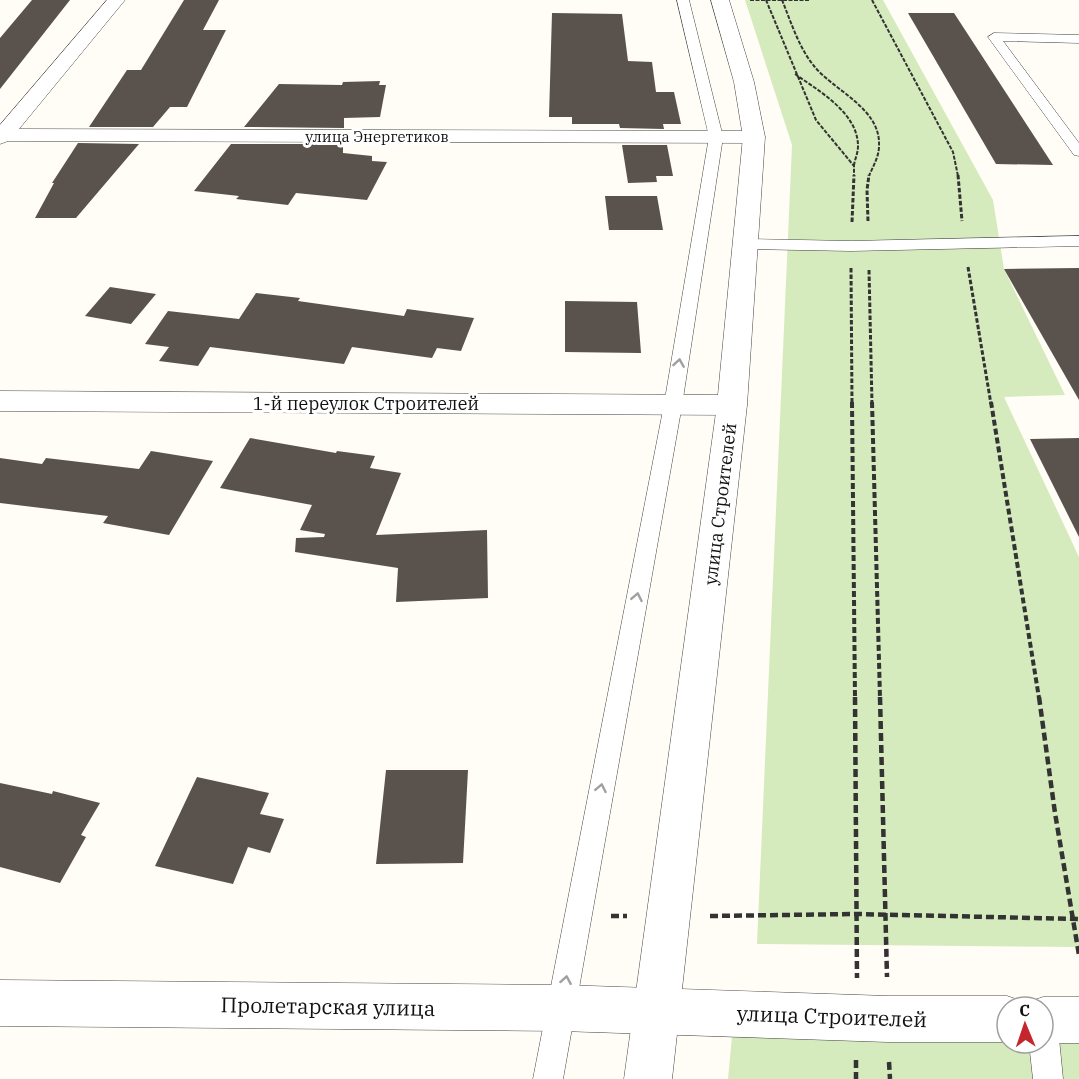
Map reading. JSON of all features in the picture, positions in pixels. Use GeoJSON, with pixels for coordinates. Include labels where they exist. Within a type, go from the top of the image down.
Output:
{"type":"FeatureCollection","features":[{"type":"Feature","properties":{"kind":"street"},"geometry":{"type":"LineString","coordinates":[[1,136],[116,0]]}},
{"type":"Feature","properties":{"kind":"street","name":"улица Строителей"},"geometry":{"type":"LineString","coordinates":[[648,1079],[732,405],[754,137],[744,82],[720,0]]}},
{"type":"Feature","properties":{"kind":"street","name":"улица Энергетиков"},"geometry":{"type":"LineString","coordinates":[[1,136],[754,137]]}},
{"type":"Feature","properties":{"kind":"street","name":"1-й переулок Строителей"},"geometry":{"type":"LineString","coordinates":[[0,400],[732,405]]}},
{"type":"Feature","properties":{"kind":"street","name":"Пролетарская улица"},"geometry":{"type":"LineString","coordinates":[[0,1003],[657,1010]]}},
{"type":"Feature","properties":{"kind":"street","name":"улица Строителей"},"geometry":{"type":"LineString","coordinates":[[657,1010],[872,1018],[995,1019]]}},
{"type":"Feature","properties":{"kind":"street"},"geometry":{"type":"LineString","coordinates":[[1055,1020],[1079,1020]]}},
{"type":"Feature","properties":{"kind":"lane"},"geometry":{"type":"LineString","coordinates":[[548,1079],[673,405],[716,137],[683,0]]}},
{"type":"Feature","properties":{"kind":"lane"},"geometry":{"type":"LineString","coordinates":[[1079,39],[994,37],[1079,152]]}},
{"type":"Feature","properties":{"kind":"lane"},"geometry":{"type":"LineString","coordinates":[[746,244],[869,246],[1079,241]]}},
{"type":"Feature","properties":{"kind":"lane"},"geometry":{"type":"LineString","coordinates":[[1046,1055],[1048,1079]]}},
{"type":"Feature","properties":{"kind":"path"},"geometry":{"type":"LineString","coordinates":[[743,0],[810,0]]}},
{"type":"Feature","properties":{"kind":"path"},"geometry":{"type":"LineString","coordinates":[[766,0],[816,120],[854,166]]}},
{"type":"Feature","properties":{"kind":"path"},"geometry":{"type":"LineString","coordinates":[[782,0],[813,64],[828,81],[851,97],[868,115],[879,139],[877,161],[868,180],[886,914],[872,1018],[856,1079]]}},
{"type":"Feature","properties":{"kind":"path"},"geometry":{"type":"LineString","coordinates":[[872,0],[953,152],[959,180],[963,243],[1033,652],[1055,813],[1076,919],[1079,955]]}},
{"type":"Feature","properties":{"kind":"path"},"geometry":{"type":"LineString","coordinates":[[795,74],[834,102],[853,126],[858,146],[854,166],[851,246],[857,914],[872,1018],[890,1079]]}},
{"type":"Feature","properties":{"kind":"path"},"geometry":{"type":"LineString","coordinates":[[577,915],[886,914],[1076,919]]}},
{"type":"Feature","properties":{"kind":"green space"},"geometry":{"type":"Polygon","coordinates":[[[745,0],[883,0],[993,200],[1004,269],[1065,395],[1004,397],[1079,557],[1079,947],[757,944],[792,145],[745,0]]]}},
{"type":"Feature","properties":{"kind":"green space"},"geometry":{"type":"Polygon","coordinates":[[[995,1035],[995,1055],[1055,1055],[1055,1040],[1079,1035],[1079,1079],[728,1079],[732,1037],[995,1035]]]}},
{"type":"Feature","properties":{"kind":"building"},"geometry":{"type":"Polygon","coordinates":[[[32,0],[70,0],[0,89],[0,38],[32,0]]]}},
{"type":"Feature","properties":{"kind":"building"},"geometry":{"type":"Polygon","coordinates":[[[184,0],[219,0],[203,30],[226,30],[187,107],[170,107],[153,127],[89,127],[127,70],[141,70],[184,0]]]}},
{"type":"Feature","properties":{"kind":"building"},"geometry":{"type":"Polygon","coordinates":[[[552,13],[622,14],[628,61],[652,62],[656,92],[674,92],[681,124],[663,124],[664,129],[620,128],[619,124],[572,124],[572,117],[549,117],[552,13]]]}},
{"type":"Feature","properties":{"kind":"building"},"geometry":{"type":"Polygon","coordinates":[[[908,13],[954,13],[1053,165],[996,164],[908,13]]]}},
{"type":"Feature","properties":{"kind":"building"},"geometry":{"type":"Polygon","coordinates":[[[380,81],[379,85],[386,85],[380,117],[344,118],[344,128],[244,127],[279,84],[342,85],[343,82],[380,81]]]}},
{"type":"Feature","properties":{"kind":"building"},"geometry":{"type":"Polygon","coordinates":[[[78,143],[139,144],[76,218],[35,218],[54,183],[52,183],[78,143]]]}},
{"type":"Feature","properties":{"kind":"building"},"geometry":{"type":"Polygon","coordinates":[[[231,144],[343,144],[343,153],[372,156],[372,161],[387,162],[367,200],[296,193],[288,205],[194,191],[231,144]]]}},
{"type":"Feature","properties":{"kind":"building"},"geometry":{"type":"Polygon","coordinates":[[[622,145],[667,145],[673,176],[656,176],[657,182],[628,183],[622,145]]]}},
{"type":"Feature","properties":{"kind":"building"},"geometry":{"type":"Polygon","coordinates":[[[605,196],[657,196],[663,230],[609,230],[605,196]]]}},
{"type":"Feature","properties":{"kind":"building"},"geometry":{"type":"Polygon","coordinates":[[[1079,268],[1079,400],[1004,269],[1079,268]]]}},
{"type":"Feature","properties":{"kind":"building"},"geometry":{"type":"Polygon","coordinates":[[[110,287],[156,294],[131,324],[85,316],[110,287]]]}},
{"type":"Feature","properties":{"kind":"building"},"geometry":{"type":"Polygon","coordinates":[[[256,293],[300,298],[298,301],[404,316],[407,309],[474,318],[461,351],[437,348],[432,358],[352,347],[344,364],[210,347],[198,366],[159,361],[169,347],[145,344],[168,311],[239,319],[256,293]]]}},
{"type":"Feature","properties":{"kind":"building"},"geometry":{"type":"Polygon","coordinates":[[[565,301],[637,302],[641,353],[565,352],[565,301]]]}},
{"type":"Feature","properties":{"kind":"building"},"geometry":{"type":"Polygon","coordinates":[[[250,438],[336,453],[337,451],[375,456],[370,468],[401,473],[376,535],[487,530],[488,598],[396,602],[398,568],[295,552],[296,538],[324,537],[325,534],[300,530],[312,505],[220,488],[250,438]]]}},
{"type":"Feature","properties":{"kind":"building"},"geometry":{"type":"Polygon","coordinates":[[[1079,438],[1079,537],[1030,439],[1079,438]]]}},
{"type":"Feature","properties":{"kind":"building"},"geometry":{"type":"Polygon","coordinates":[[[151,451],[213,461],[169,535],[103,523],[108,516],[0,503],[0,458],[42,464],[46,458],[139,469],[151,451]]]}},
{"type":"Feature","properties":{"kind":"building"},"geometry":{"type":"Polygon","coordinates":[[[386,770],[468,770],[463,863],[376,864],[386,770]]]}},
{"type":"Feature","properties":{"kind":"building"},"geometry":{"type":"Polygon","coordinates":[[[197,777],[269,793],[260,814],[284,819],[270,853],[248,847],[233,884],[155,866],[197,777]]]}},
{"type":"Feature","properties":{"kind":"building"},"geometry":{"type":"Polygon","coordinates":[[[0,783],[52,794],[53,791],[100,803],[81,835],[86,837],[60,883],[0,867],[0,783]]]}}]}
